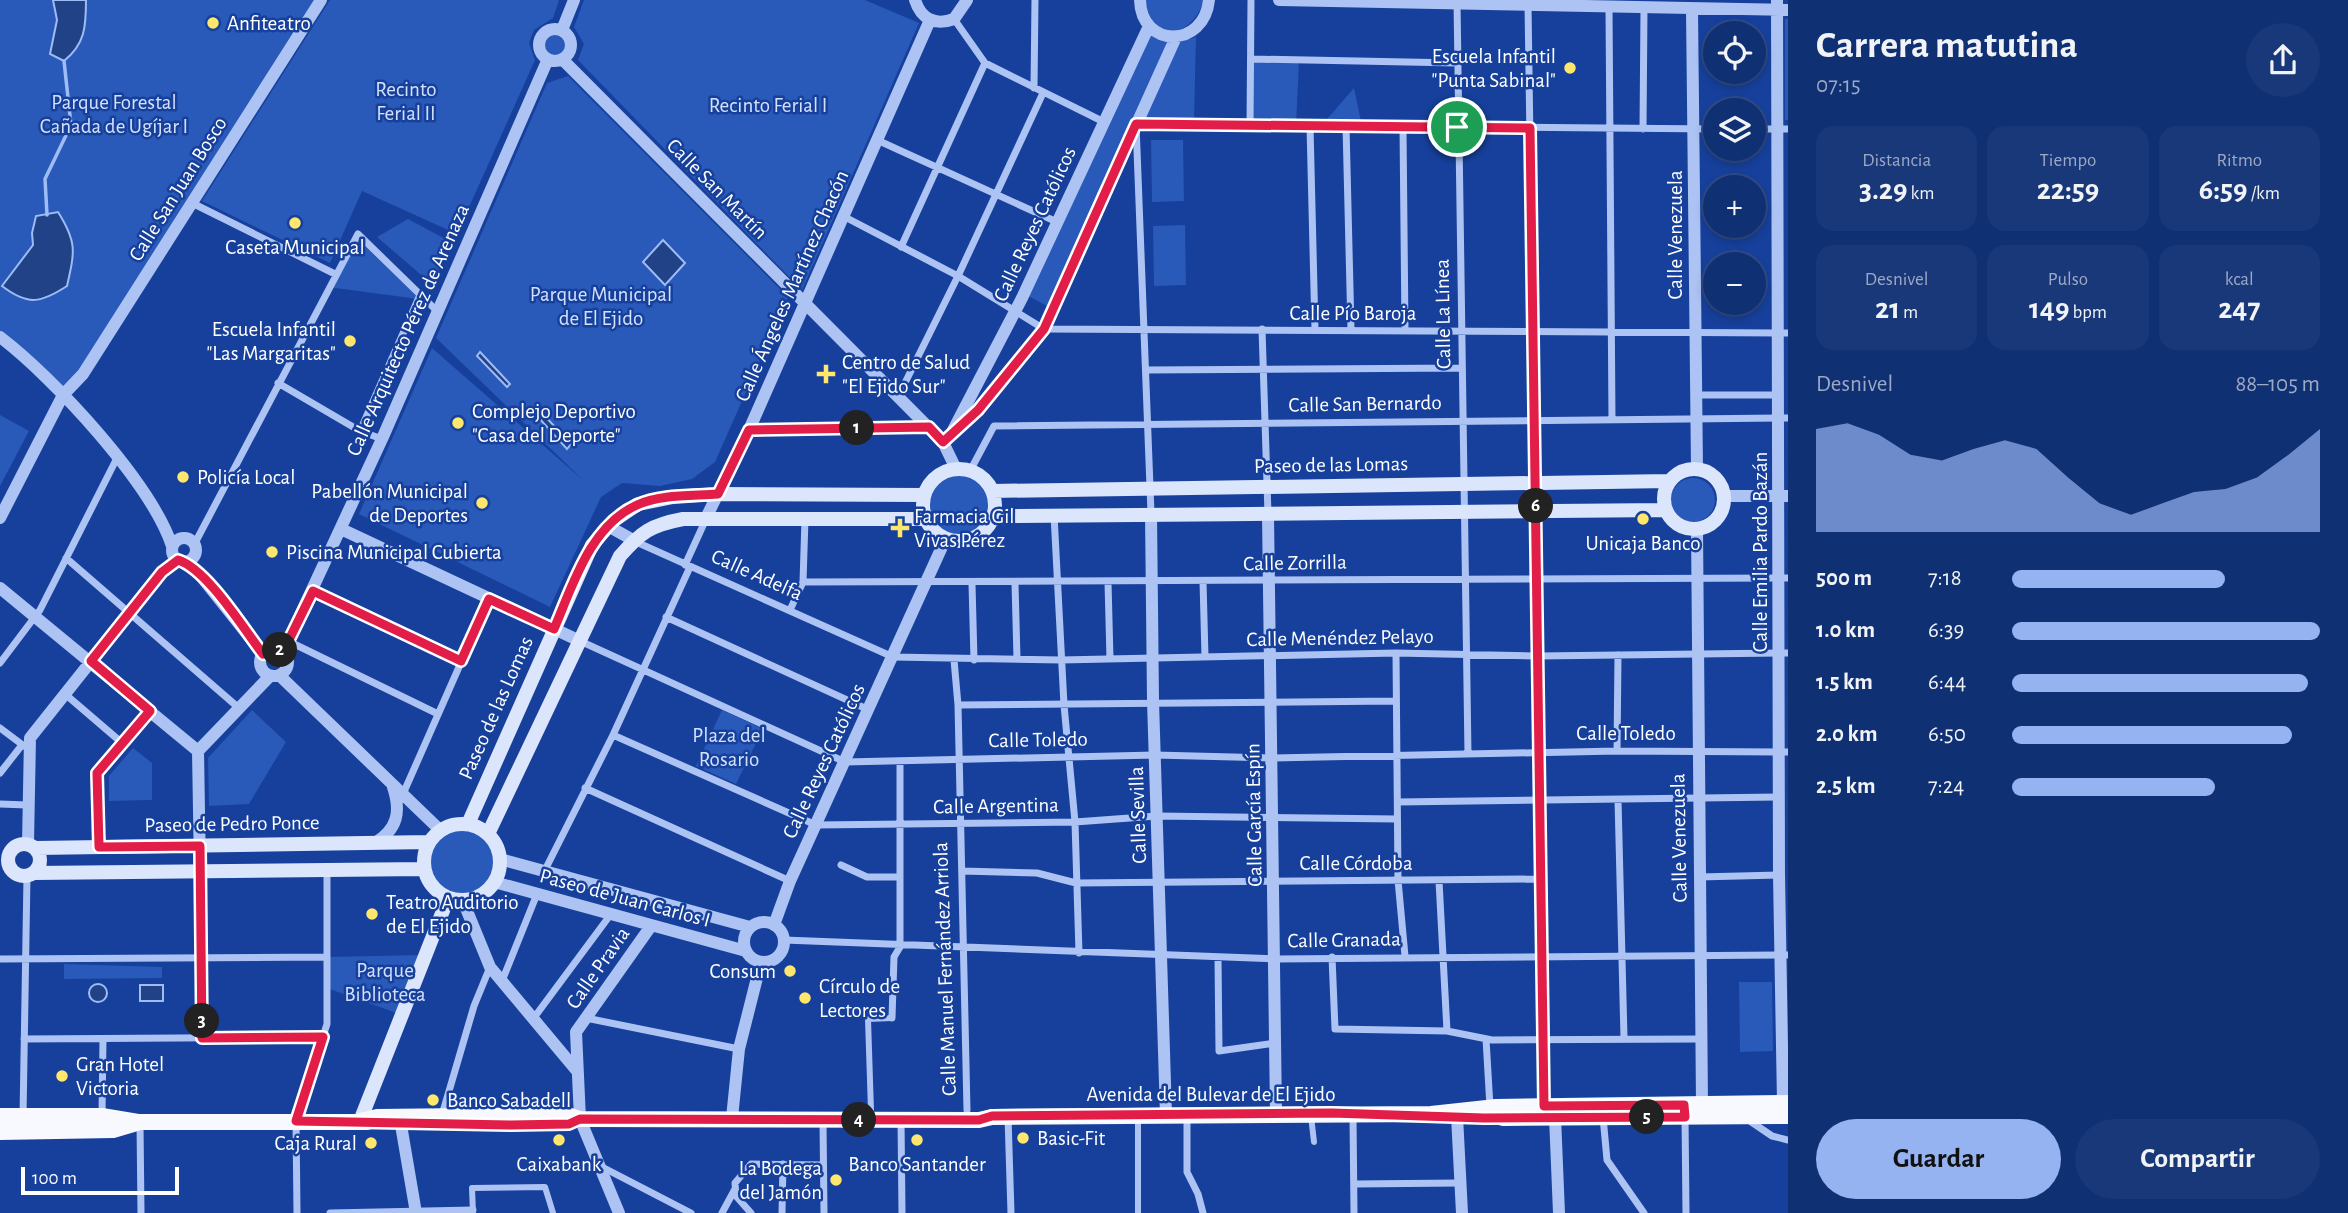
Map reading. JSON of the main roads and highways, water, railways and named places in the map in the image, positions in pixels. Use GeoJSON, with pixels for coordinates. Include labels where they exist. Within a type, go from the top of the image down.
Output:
{"type":"FeatureCollection","features":[{"type":"Feature","properties":{"kind":"main road"},"geometry":{"type":"LineString","coordinates":[[1697,469],[1715,477],[1724,496],[1724,505],[1714,521],[1697,529],[1678,524],[1666,510],[1664,500],[1670,481],[1687,470],[1697,469]]}},
{"type":"Feature","properties":{"kind":"main road"},"geometry":{"type":"LineString","coordinates":[[963,470],[982,477],[992,491],[995,510],[992,519],[986,528],[968,539],[946,538],[931,527],[926,519],[924,495],[936,477],[963,470]]}},
{"type":"Feature","properties":{"kind":"main road","name":"Paseo de las Lomas"},"geometry":{"type":"LineString","coordinates":[[992,491],[1670,481]]}},
{"type":"Feature","properties":{"kind":"main road","name":"Paseo de las Lomas"},"geometry":{"type":"LineString","coordinates":[[468,824],[592,545],[608,526],[638,504],[673,497],[718,494],[924,495]]}},
{"type":"Feature","properties":{"kind":"main road"},"geometry":{"type":"LineString","coordinates":[[992,519],[1151,513],[1268,515],[1666,510]]}},
{"type":"Feature","properties":{"kind":"main road"},"geometry":{"type":"LineString","coordinates":[[488,834],[620,556],[633,540],[655,524],[706,518],[926,519]]}},
{"type":"Feature","properties":{"kind":"main road"},"geometry":{"type":"LineString","coordinates":[[468,824],[488,834],[500,859],[494,883],[475,898],[455,899],[428,881],[424,869],[429,842],[440,830],[468,824]]}},
{"type":"Feature","properties":{"kind":"main road","name":"Paseo de Pedro Ponce"},"geometry":{"type":"LineString","coordinates":[[19,847],[429,842]]}},
{"type":"Feature","properties":{"kind":"main road"},"geometry":{"type":"LineString","coordinates":[[19,847],[41,858],[19,873],[8,860],[19,847]]}},
{"type":"Feature","properties":{"kind":"main road"},"geometry":{"type":"LineString","coordinates":[[19,873],[424,869]]}},
{"type":"Feature","properties":{"kind":"main road"},"geometry":{"type":"LineString","coordinates":[[360,1121],[455,899]]}},
{"type":"Feature","properties":{"kind":"main road","name":"Avenida del Bulevar de El Ejido"},"geometry":{"type":"LineString","coordinates":[[1431,1114],[1490,1107],[1603,1117],[1684,1111],[1702,1105],[1786,1108]]}},
{"type":"Feature","properties":{"kind":"main road","name":"Avenida del Bulevar de El Ejido"},"geometry":{"type":"LineString","coordinates":[[360,1121],[377,1116],[436,1115],[568,1115],[580,1119],[979,1120],[1000,1116],[1457,1116],[1684,1111],[1743,1116],[1786,1108]]}},
{"type":"Feature","properties":{"kind":"main road","name":"Avenida del Bulevar de El Ejido"},"geometry":{"type":"LineString","coordinates":[[765,1120],[816,1111],[967,1110],[1000,1116]]}},
{"type":"Feature","properties":{"kind":"main road","name":"Avenida del Bulevar de El Ejido"},"geometry":{"type":"LineString","coordinates":[[929,1119],[931,1115],[956,1114],[967,1110]]}},
{"type":"Feature","properties":{"kind":"main road","name":"Avenida del Bulevar de El Ejido"},"geometry":{"type":"LineString","coordinates":[[822,1120],[863,1111]]}},
{"type":"Feature","properties":{"kind":"main road","name":"Avenida del Bulevar de El Ejido"},"geometry":{"type":"LineString","coordinates":[[401,1125],[436,1115]]}},
{"type":"Feature","properties":{"kind":"main road","name":"Avenida del Bulevar de El Ejido"},"geometry":{"type":"LineString","coordinates":[[0,1116],[23,1124],[113,1130],[140,1122]]}},
{"type":"Feature","properties":{"kind":"main road","name":"Avenida del Bulevar de El Ejido"},"geometry":{"type":"LineString","coordinates":[[0,1132],[23,1124],[102,1116],[140,1122],[360,1121],[401,1125],[569,1124],[580,1119]]}},
{"type":"Feature","properties":{"kind":"waterway"},"geometry":{"type":"LineString","coordinates":[[47,215],[45,179],[71,125],[64,61]]}},
{"type":"Feature","properties":{"kind":"place","name":"Anfiteatro"},"geometry":{"type":"Point","coordinates":[213,23]}},
{"type":"Feature","properties":{"kind":"place","name":"Escuela Infantil \"Punta Sabinal\""},"geometry":{"type":"Point","coordinates":[1570,68]}},
{"type":"Feature","properties":{"kind":"place","name":"Caseta Municipal"},"geometry":{"type":"Point","coordinates":[295,223]}},
{"type":"Feature","properties":{"kind":"place","name":"Escuela Infantil \"Las Margaritas\""},"geometry":{"type":"Point","coordinates":[350,341]}},
{"type":"Feature","properties":{"kind":"place","name":"Centro de Salud \"El Ejido Sur\""},"geometry":{"type":"Point","coordinates":[826,374]}},
{"type":"Feature","properties":{"kind":"place","name":"Complejo Deportivo \"Casa del Deporte\""},"geometry":{"type":"Point","coordinates":[458,423]}},
{"type":"Feature","properties":{"kind":"place","name":"Policía Local"},"geometry":{"type":"Point","coordinates":[183,477]}},
{"type":"Feature","properties":{"kind":"place","name":"Pabellón Municipal de Deportes"},"geometry":{"type":"Point","coordinates":[482,503]}},
{"type":"Feature","properties":{"kind":"place","name":"Unicaja Banco"},"geometry":{"type":"Point","coordinates":[1643,519]}},
{"type":"Feature","properties":{"kind":"place","name":"Farmacia Gil Vivas Pérez"},"geometry":{"type":"Point","coordinates":[900,528]}},
{"type":"Feature","properties":{"kind":"place","name":"Piscina Municipal Cubierta"},"geometry":{"type":"Point","coordinates":[272,552]}},
{"type":"Feature","properties":{"kind":"place","name":"Teatro Auditorio de El Ejido"},"geometry":{"type":"Point","coordinates":[372,914]}},
{"type":"Feature","properties":{"kind":"place","name":"Consum"},"geometry":{"type":"Point","coordinates":[790,971]}},
{"type":"Feature","properties":{"kind":"place","name":"Círculo de Lectores"},"geometry":{"type":"Point","coordinates":[805,998]}},
{"type":"Feature","properties":{"kind":"place","name":"Gran Hotel Victoria"},"geometry":{"type":"Point","coordinates":[62,1076]}},
{"type":"Feature","properties":{"kind":"place","name":"Banco Sabadell"},"geometry":{"type":"Point","coordinates":[433,1100]}},
{"type":"Feature","properties":{"kind":"place","name":"Basic-Fit"},"geometry":{"type":"Point","coordinates":[1023,1138]}},
{"type":"Feature","properties":{"kind":"place","name":"Caixabank"},"geometry":{"type":"Point","coordinates":[559,1140]}},
{"type":"Feature","properties":{"kind":"place","name":"Banco Santander"},"geometry":{"type":"Point","coordinates":[917,1140]}},
{"type":"Feature","properties":{"kind":"place","name":"Caja Rural"},"geometry":{"type":"Point","coordinates":[371,1143]}},
{"type":"Feature","properties":{"kind":"place","name":"La Bodega del Jamón"},"geometry":{"type":"Point","coordinates":[836,1180]}},
{"type":"Feature","properties":{"kind":"park label","name":"Recinto Ferial II"},"geometry":{"type":"Point","coordinates":[406,101]}},
{"type":"Feature","properties":{"kind":"park label","name":"Recinto Ferial I"},"geometry":{"type":"Point","coordinates":[768,105]}},
{"type":"Feature","properties":{"kind":"park label","name":"Parque Forestal Cañada de Ugíjar I"},"geometry":{"type":"Point","coordinates":[114,114]}},
{"type":"Feature","properties":{"kind":"park label","name":"Parque Municipal de El Ejido"},"geometry":{"type":"Point","coordinates":[601,306]}},
{"type":"Feature","properties":{"kind":"park label","name":"Plaza del Rosario"},"geometry":{"type":"Point","coordinates":[729,747]}},
{"type":"Feature","properties":{"kind":"park label","name":"Parque Biblioteca"},"geometry":{"type":"Point","coordinates":[385,982]}}]}
